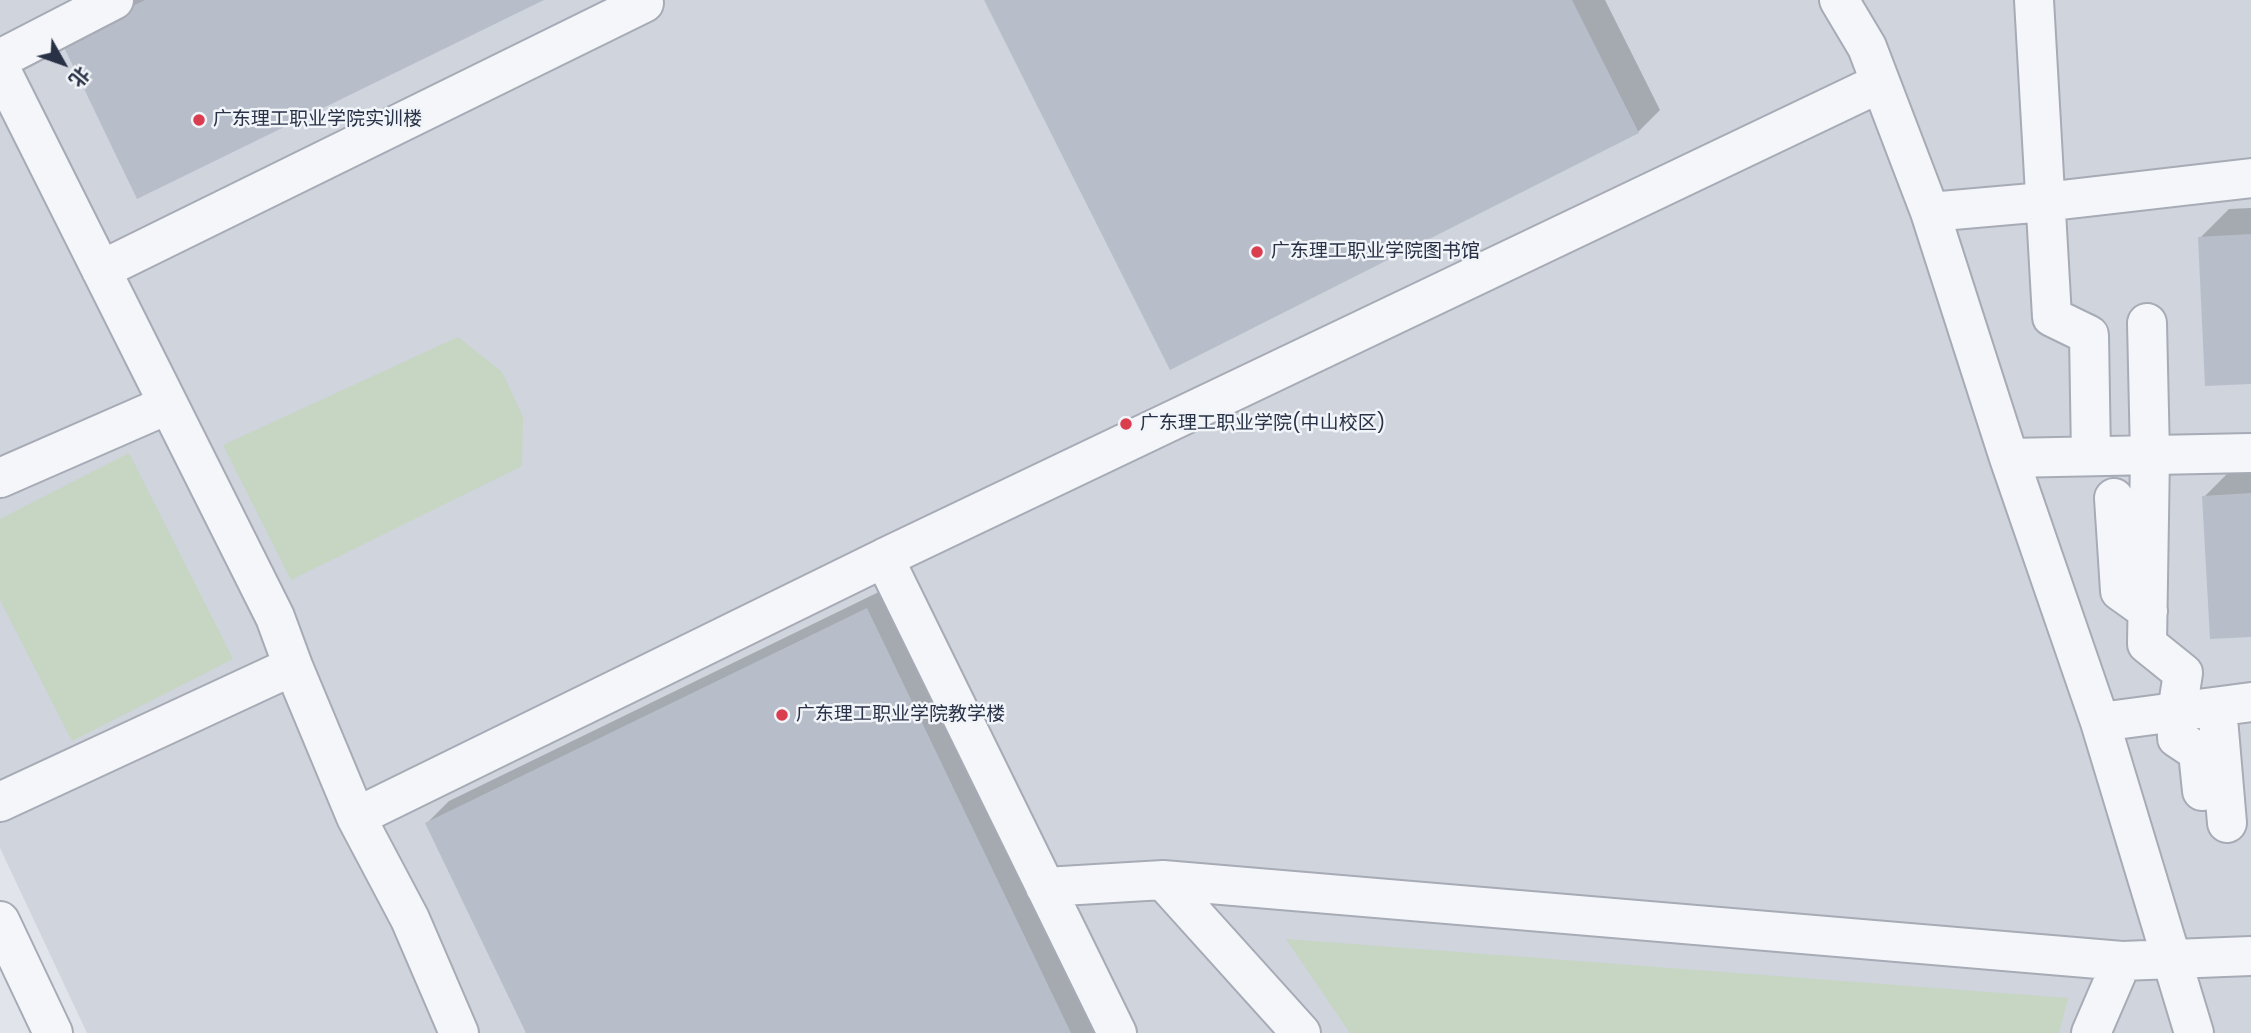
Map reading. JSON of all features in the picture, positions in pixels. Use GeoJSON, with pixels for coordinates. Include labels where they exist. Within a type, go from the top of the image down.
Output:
{"type":"FeatureCollection","features":[{"type":"Feature","properties":{"kind":"street"},"geometry":{"type":"LineString","coordinates":[[0,59],[114,0]]}},
{"type":"Feature","properties":{"kind":"street"},"geometry":{"type":"LineString","coordinates":[[1839,0],[1867,47],[1930,212],[2009,458],[2101,722],[2194,1033]]}},
{"type":"Feature","properties":{"kind":"street"},"geometry":{"type":"LineString","coordinates":[[2034,0],[2052,317],[2089,335],[2091,456]]}},
{"type":"Feature","properties":{"kind":"street"},"geometry":{"type":"LineString","coordinates":[[101,270],[645,1]]}},
{"type":"Feature","properties":{"kind":"street"},"geometry":{"type":"LineString","coordinates":[[0,68],[275,617],[356,817],[410,919],[459,1033]]}},
{"type":"Feature","properties":{"kind":"street"},"geometry":{"type":"LineString","coordinates":[[356,817],[884,558],[1880,83]]}},
{"type":"Feature","properties":{"kind":"street"},"geometry":{"type":"LineString","coordinates":[[1930,212],[2251,178]]}},
{"type":"Feature","properties":{"kind":"street"},"geometry":{"type":"LineString","coordinates":[[2147,323],[2150,455],[2147,643],[2183,673],[2176,712],[2177,738],[2197,752],[2202,791]]}},
{"type":"Feature","properties":{"kind":"street"},"geometry":{"type":"LineString","coordinates":[[0,478],[167,405]]}},
{"type":"Feature","properties":{"kind":"street"},"geometry":{"type":"LineString","coordinates":[[2009,458],[2251,453]]}},
{"type":"Feature","properties":{"kind":"street"},"geometry":{"type":"LineString","coordinates":[[2114,498],[2120,592],[2148,611]]}},
{"type":"Feature","properties":{"kind":"street"},"geometry":{"type":"LineString","coordinates":[[884,558],[1118,1033]]}},
{"type":"Feature","properties":{"kind":"street"},"geometry":{"type":"LineString","coordinates":[[0,802],[293,666]]}},
{"type":"Feature","properties":{"kind":"street"},"geometry":{"type":"LineString","coordinates":[[2101,722],[2234,705],[2227,823]]}},
{"type":"Feature","properties":{"kind":"street"},"geometry":{"type":"LineString","coordinates":[[1045,887],[1163,880],[2122,961],[2251,956]]}},
{"type":"Feature","properties":{"kind":"street"},"geometry":{"type":"LineString","coordinates":[[1163,880],[1301,1033]]}},
{"type":"Feature","properties":{"kind":"street"},"geometry":{"type":"LineString","coordinates":[[0,921],[53,1033]]}},
{"type":"Feature","properties":{"kind":"street"},"geometry":{"type":"LineString","coordinates":[[2091,1033],[2122,961]]}},
{"type":"Feature","properties":{"kind":"shaded area","name":"广东理工职业学院(中山校区)"},"geometry":{"type":"Polygon","coordinates":[[[0,0],[2251,0],[2251,1033],[87,1033],[0,848],[0,0]]]}},
{"type":"Feature","properties":{"kind":"green space"},"geometry":{"type":"Polygon","coordinates":[[[458,337],[502,372],[523,417],[522,466],[291,580],[223,445],[458,337]]]}},
{"type":"Feature","properties":{"kind":"green space"},"geometry":{"type":"Polygon","coordinates":[[[129,453],[233,659],[72,741],[0,600],[0,519],[129,453]]]}},
{"type":"Feature","properties":{"kind":"green space"},"geometry":{"type":"Polygon","coordinates":[[[1286,939],[2068,998],[2059,1033],[1350,1033],[1286,939]]]}},
{"type":"Feature","properties":{"kind":"building","name":"广东理工职业学院实训楼"},"geometry":{"type":"Polygon","coordinates":[[[145,0],[544,0],[137,199],[61,41],[145,0]]]}},
{"type":"Feature","properties":{"kind":"building","name":"广东理工职业学院图书馆"},"geometry":{"type":"Polygon","coordinates":[[[984,0],[1572,0],[1639,133],[1170,370],[984,0]]]}},
{"type":"Feature","properties":{"kind":"building"},"geometry":{"type":"Polygon","coordinates":[[[2251,234],[2251,384],[2205,386],[2198,237],[2251,234]]]}},
{"type":"Feature","properties":{"kind":"building"},"geometry":{"type":"Polygon","coordinates":[[[2251,493],[2251,637],[2210,639],[2202,496],[2251,493]]]}},
{"type":"Feature","properties":{"kind":"building","name":"广东理工职业学院教学楼"},"geometry":{"type":"Polygon","coordinates":[[[867,608],[1071,1033],[526,1033],[425,823],[867,608]]]}},
{"type":"Feature","properties":{"kind":"place","name":"广东理工职业学院实训楼"},"geometry":{"type":"Point","coordinates":[199,120]}},
{"type":"Feature","properties":{"kind":"place","name":"广东理工职业学院图书馆"},"geometry":{"type":"Point","coordinates":[1257,252]}},
{"type":"Feature","properties":{"kind":"place","name":"广东理工职业学院(中山校区)"},"geometry":{"type":"Point","coordinates":[1126,424]}},
{"type":"Feature","properties":{"kind":"place","name":"广东理工职业学院教学楼"},"geometry":{"type":"Point","coordinates":[782,715]}}]}
